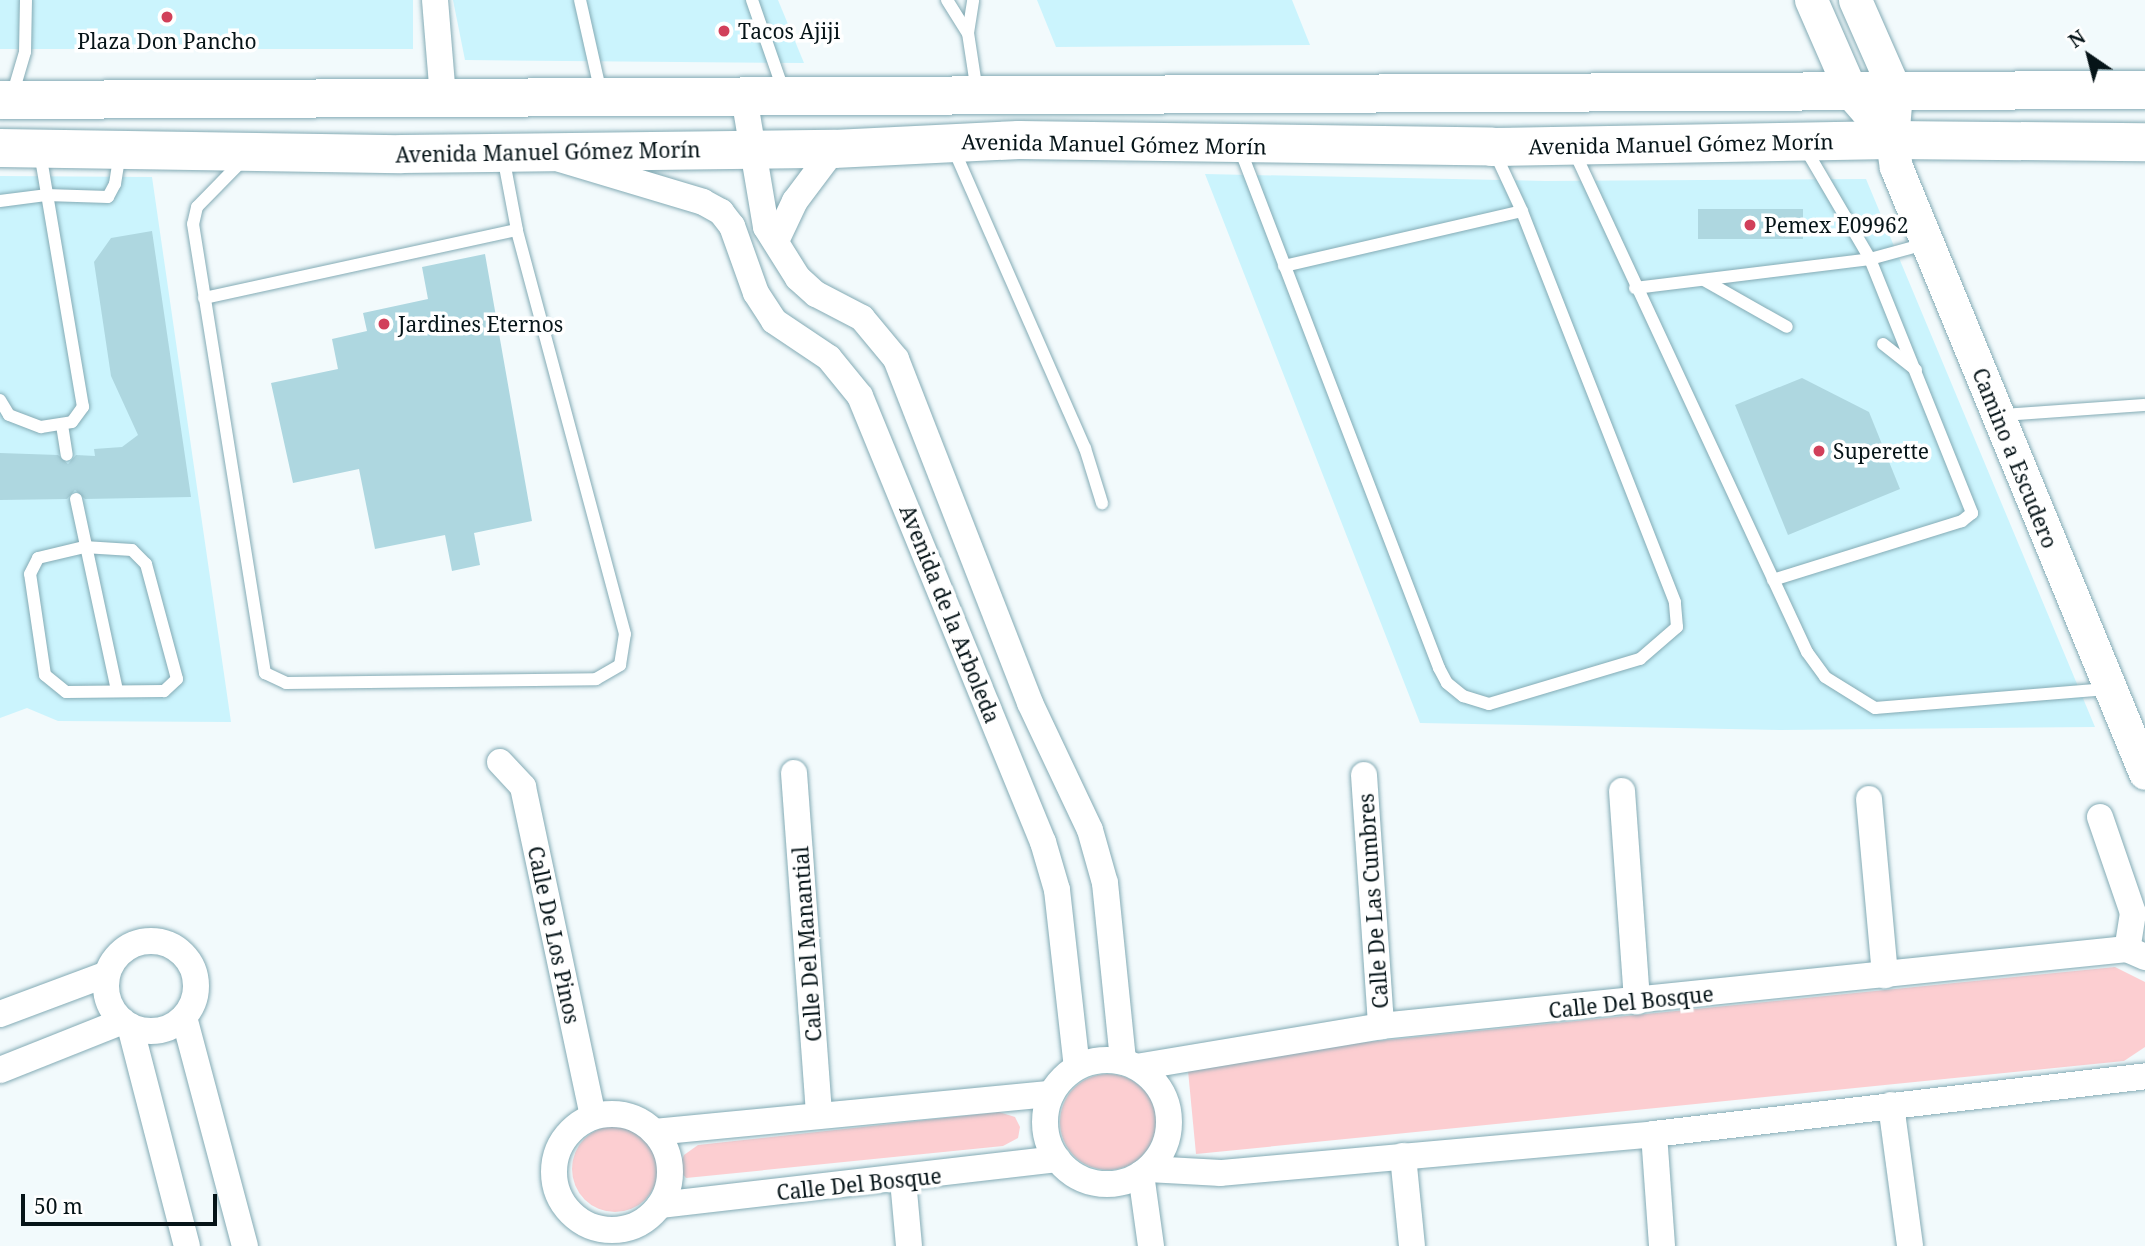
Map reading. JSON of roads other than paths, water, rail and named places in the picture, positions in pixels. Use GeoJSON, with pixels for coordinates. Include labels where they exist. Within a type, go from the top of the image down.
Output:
{"type":"FeatureCollection","features":[{"type":"Feature","properties":{"kind":"main road"},"geometry":{"type":"LineString","coordinates":[[6,100],[443,97],[602,100],[785,96],[1852,94],[2145,90]]}},
{"type":"Feature","properties":{"kind":"main road","name":"Avenida Manuel Gómez Morín"},"geometry":{"type":"LineString","coordinates":[[0,148],[121,146],[250,154],[834,149],[1019,140],[1238,146],[1492,147],[1892,140],[2145,142]]}},
{"type":"Feature","properties":{"kind":"street"},"geometry":{"type":"LineString","coordinates":[[435,0],[443,97]]}},
{"type":"Feature","properties":{"kind":"street","name":"Camino a Escudero"},"geometry":{"type":"LineString","coordinates":[[1811,0],[1852,94],[1892,140]]}},
{"type":"Feature","properties":{"kind":"street","name":"Camino a Escudero"},"geometry":{"type":"LineString","coordinates":[[1855,0],[1896,93],[1892,140],[1896,167],[2108,689],[2134,721],[2145,773]]}},
{"type":"Feature","properties":{"kind":"street","name":"Avenida de la Arboleda"},"geometry":{"type":"LineString","coordinates":[[744,97],[771,233],[798,278],[877,331],[896,359],[1030,703],[1049,738],[1090,830],[1105,883],[1130,1064]]}},
{"type":"Feature","properties":{"kind":"street"},"geometry":{"type":"LineString","coordinates":[[542,153],[721,212],[771,233],[834,149]]}},
{"type":"Feature","properties":{"kind":"street","name":"Avenida de la Arboleda"},"geometry":{"type":"LineString","coordinates":[[721,212],[732,226],[756,293],[774,321],[829,358],[850,378],[1008,751],[1057,890],[1077,1067]]}},
{"type":"Feature","properties":{"kind":"street"},"geometry":{"type":"LineString","coordinates":[[878,439],[920,423]]}},
{"type":"Feature","properties":{"kind":"street"},"geometry":{"type":"LineString","coordinates":[[1008,751],[1049,738]]}},
{"type":"Feature","properties":{"kind":"street","name":"Calle De Los Pinos"},"geometry":{"type":"LineString","coordinates":[[500,762],[523,787],[593,1117]]}},
{"type":"Feature","properties":{"kind":"street","name":"Calle Del Manantial"},"geometry":{"type":"LineString","coordinates":[[794,773],[819,1115]]}},
{"type":"Feature","properties":{"kind":"street","name":"Calle De Las Cumbres"},"geometry":{"type":"LineString","coordinates":[[1364,775],[1381,1026]]}},
{"type":"Feature","properties":{"kind":"street"},"geometry":{"type":"LineString","coordinates":[[1622,792],[1637,1001]]}},
{"type":"Feature","properties":{"kind":"street"},"geometry":{"type":"LineString","coordinates":[[1869,799],[1885,975]]}},
{"type":"Feature","properties":{"kind":"street"},"geometry":{"type":"LineString","coordinates":[[2101,817],[2133,913],[2136,953]]}},
{"type":"Feature","properties":{"kind":"street"},"geometry":{"type":"LineString","coordinates":[[0,1014],[107,974],[124,950],[137,943],[167,943],[180,950],[190,961],[197,990],[184,1017],[158,1030],[127,1023],[0,1070]]}},
{"type":"Feature","properties":{"kind":"street","name":"Calle Del Bosque"},"geometry":{"type":"LineString","coordinates":[[1130,1064],[1381,1026],[1885,975],[2136,953]]}},
{"type":"Feature","properties":{"kind":"street"},"geometry":{"type":"LineString","coordinates":[[107,974],[108,1000],[127,1023],[187,1246]]}},
{"type":"Feature","properties":{"kind":"street"},"geometry":{"type":"LineString","coordinates":[[184,1017],[245,1246]]}},
{"type":"Feature","properties":{"kind":"street"},"geometry":{"type":"LineString","coordinates":[[1107,1059],[1130,1064],[1162,1090],[1169,1115],[1167,1140],[1145,1171],[1127,1181],[1096,1183],[1068,1171],[1057,1159],[1044,1121],[1051,1094],[1077,1067],[1107,1059]]}},
{"type":"Feature","properties":{"kind":"street"},"geometry":{"type":"LineString","coordinates":[[1145,1171],[1221,1173],[1654,1133],[2145,1076]]}},
{"type":"Feature","properties":{"kind":"street"},"geometry":{"type":"LineString","coordinates":[[654,1132],[1051,1094]]}},
{"type":"Feature","properties":{"kind":"street"},"geometry":{"type":"LineString","coordinates":[[1891,1105],[1910,1246]]}},
{"type":"Feature","properties":{"kind":"street"},"geometry":{"type":"LineString","coordinates":[[626,1116],[654,1132],[669,1160],[667,1191],[660,1205],[624,1238],[580,1221],[561,1200],[556,1187],[555,1158],[561,1145],[580,1124],[593,1117],[626,1116]]}},
{"type":"Feature","properties":{"kind":"street"},"geometry":{"type":"LineString","coordinates":[[1654,1133],[1662,1246]]}},
{"type":"Feature","properties":{"kind":"street"},"geometry":{"type":"LineString","coordinates":[[1404,1156],[1412,1246]]}},
{"type":"Feature","properties":{"kind":"street","name":"Calle Del Bosque"},"geometry":{"type":"LineString","coordinates":[[660,1205],[902,1180],[1057,1159]]}},
{"type":"Feature","properties":{"kind":"street"},"geometry":{"type":"LineString","coordinates":[[1145,1171],[1151,1246]]}},
{"type":"Feature","properties":{"kind":"street"},"geometry":{"type":"LineString","coordinates":[[902,1180],[909,1246]]}},
{"type":"Feature","properties":{"kind":"lane"},"geometry":{"type":"LineString","coordinates":[[580,0],[602,100]]}},
{"type":"Feature","properties":{"kind":"lane"},"geometry":{"type":"LineString","coordinates":[[752,0],[785,96]]}},
{"type":"Feature","properties":{"kind":"lane"},"geometry":{"type":"LineString","coordinates":[[947,0],[968,33]]}},
{"type":"Feature","properties":{"kind":"lane"},"geometry":{"type":"LineString","coordinates":[[973,0],[968,33],[978,96]]}},
{"type":"Feature","properties":{"kind":"lane"},"geometry":{"type":"LineString","coordinates":[[6,100],[25,52],[28,1]]}},
{"type":"Feature","properties":{"kind":"lane"},"geometry":{"type":"LineString","coordinates":[[1773,580],[1962,521],[1972,513],[1870,259],[1802,141]]}},
{"type":"Feature","properties":{"kind":"lane"},"geometry":{"type":"LineString","coordinates":[[951,143],[1085,448],[1102,503]]}},
{"type":"Feature","properties":{"kind":"lane"},"geometry":{"type":"LineString","coordinates":[[1571,145],[1635,288],[1807,652],[1825,677],[1875,708],[2108,689]]}},
{"type":"Feature","properties":{"kind":"lane"},"geometry":{"type":"LineString","coordinates":[[0,400],[15,419],[41,427],[72,422],[83,407],[39,146]]}},
{"type":"Feature","properties":{"kind":"lane"},"geometry":{"type":"LineString","coordinates":[[0,201],[46,195],[108,197],[115,184],[121,146]]}},
{"type":"Feature","properties":{"kind":"lane"},"geometry":{"type":"LineString","coordinates":[[1238,146],[1439,667],[1447,683],[1463,696],[1489,704],[1640,659],[1677,627],[1675,602],[1522,211],[1492,147]]}},
{"type":"Feature","properties":{"kind":"lane"},"geometry":{"type":"LineString","coordinates":[[250,154],[193,215],[265,673],[286,683],[596,679],[620,665],[625,634],[517,230],[503,153]]}},
{"type":"Feature","properties":{"kind":"lane"},"geometry":{"type":"LineString","coordinates":[[1284,266],[1522,211]]}},
{"type":"Feature","properties":{"kind":"lane"},"geometry":{"type":"LineString","coordinates":[[204,298],[517,230]]}},
{"type":"Feature","properties":{"kind":"lane"},"geometry":{"type":"LineString","coordinates":[[1635,288],[1870,259],[1928,243]]}},
{"type":"Feature","properties":{"kind":"lane"},"geometry":{"type":"LineString","coordinates":[[1704,280],[1787,327]]}},
{"type":"Feature","properties":{"kind":"lane"},"geometry":{"type":"LineString","coordinates":[[1883,344],[1917,371]]}},
{"type":"Feature","properties":{"kind":"lane"},"geometry":{"type":"LineString","coordinates":[[1998,416],[2145,405]]}},
{"type":"Feature","properties":{"kind":"lane"},"geometry":{"type":"LineString","coordinates":[[62,425],[68,455]]}},
{"type":"Feature","properties":{"kind":"lane"},"geometry":{"type":"LineString","coordinates":[[76,499],[84,547],[117,690]]}},
{"type":"Feature","properties":{"kind":"lane"},"geometry":{"type":"LineString","coordinates":[[84,547],[132,550],[142,557],[177,679],[156,693],[117,690],[66,692],[45,675],[32,566],[46,555],[84,547]]}},
{"type":"Feature","properties":{"kind":"place","name":"Plaza Don Pancho"},"geometry":{"type":"Point","coordinates":[167,17]}},
{"type":"Feature","properties":{"kind":"place","name":"Tacos Ajiji"},"geometry":{"type":"Point","coordinates":[724,31]}},
{"type":"Feature","properties":{"kind":"place","name":"Pemex E09962"},"geometry":{"type":"Point","coordinates":[1750,225]}},
{"type":"Feature","properties":{"kind":"place","name":"Jardines Eternos"},"geometry":{"type":"Point","coordinates":[384,324]}},
{"type":"Feature","properties":{"kind":"place","name":"Superette"},"geometry":{"type":"Point","coordinates":[1819,451]}}]}
